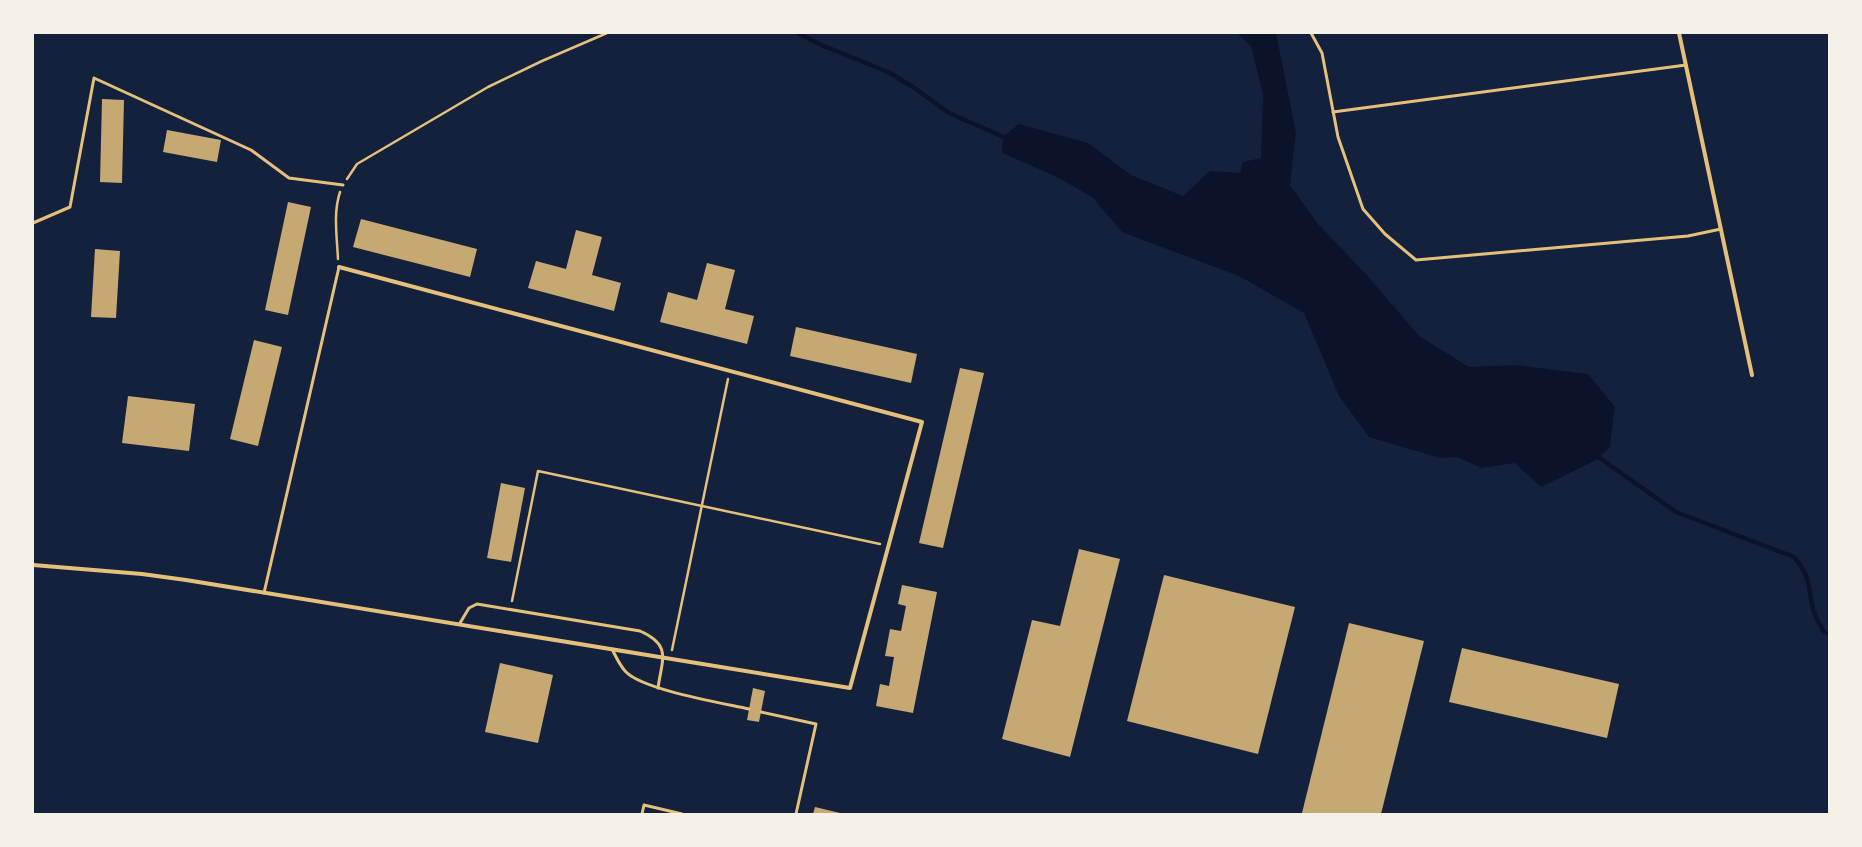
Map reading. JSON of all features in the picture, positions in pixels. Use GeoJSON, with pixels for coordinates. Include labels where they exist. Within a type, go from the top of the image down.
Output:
{"type":"FeatureCollection","features":[{"type":"Feature","properties":{"kind":"street"},"geometry":{"type":"LineString","coordinates":[[1679,33],[1752,375]]}},
{"type":"Feature","properties":{"kind":"street"},"geometry":{"type":"LineString","coordinates":[[33,565],[142,574],[850,688],[922,422],[339,267]]}},
{"type":"Feature","properties":{"kind":"lane"},"geometry":{"type":"LineString","coordinates":[[1311,33],[1322,53],[1338,137],[1363,209],[1385,234],[1416,260],[1688,236],[1721,229]]}},
{"type":"Feature","properties":{"kind":"lane"},"geometry":{"type":"LineString","coordinates":[[1333,112],[1686,65]]}},
{"type":"Feature","properties":{"kind":"lane"},"geometry":{"type":"LineString","coordinates":[[33,223],[70,207],[94,78],[251,150],[289,178],[343,185]]}},
{"type":"Feature","properties":{"kind":"lane"},"geometry":{"type":"LineString","coordinates":[[264,593],[339,267]]}},
{"type":"Feature","properties":{"kind":"lane"},"geometry":{"type":"LineString","coordinates":[[460,624],[469,608],[477,604],[640,630],[653,636],[662,646],[658,688]]}},
{"type":"Feature","properties":{"kind":"lane"},"geometry":{"type":"LineString","coordinates":[[612,649],[627,673],[639,681],[658,688],[749,709]]}},
{"type":"Feature","properties":{"kind":"lane"},"geometry":{"type":"LineString","coordinates":[[761,712],[816,724],[796,814]]}},
{"type":"Feature","properties":{"kind":"lane"},"geometry":{"type":"LineString","coordinates":[[642,814],[644,805],[682,814]]}},
{"type":"Feature","properties":{"kind":"path"},"geometry":{"type":"LineString","coordinates":[[339,267],[337,202],[343,185],[358,164],[488,87],[542,61],[607,33]]}},
{"type":"Feature","properties":{"kind":"path"},"geometry":{"type":"LineString","coordinates":[[670,659],[703,506],[730,370]]}},
{"type":"Feature","properties":{"kind":"path"},"geometry":{"type":"LineString","coordinates":[[510,609],[538,471],[888,546]]}},
{"type":"Feature","properties":{"kind":"water"},"geometry":{"type":"Polygon","coordinates":[[[1237,33],[1276,33],[1296,133],[1290,185],[1318,224],[1364,272],[1419,336],[1469,367],[1516,365],[1588,374],[1615,407],[1610,447],[1598,459],[1541,487],[1515,463],[1481,468],[1457,457],[1440,458],[1369,437],[1339,396],[1304,313],[1239,276],[1122,232],[1092,197],[1057,177],[1002,153],[1003,137],[1019,124],[1088,143],[1131,175],[1183,196],[1210,171],[1240,173],[1243,162],[1261,158],[1263,94],[1251,46],[1237,33]]]}},
{"type":"Feature","properties":{"kind":"building"},"geometry":{"type":"Polygon","coordinates":[[[102,99],[124,100],[122,183],[100,182],[102,99]]]}},
{"type":"Feature","properties":{"kind":"building"},"geometry":{"type":"Polygon","coordinates":[[[167,130],[221,140],[217,162],[163,152],[167,130]]]}},
{"type":"Feature","properties":{"kind":"building"},"geometry":{"type":"Polygon","coordinates":[[[288,202],[311,207],[288,315],[265,310],[288,202]]]}},
{"type":"Feature","properties":{"kind":"building"},"geometry":{"type":"Polygon","coordinates":[[[361,219],[477,249],[470,277],[353,247],[361,219]]]}},
{"type":"Feature","properties":{"kind":"building"},"geometry":{"type":"Polygon","coordinates":[[[576,230],[602,237],[592,275],[621,283],[614,311],[528,288],[536,261],[566,269],[576,230]]]}},
{"type":"Feature","properties":{"kind":"building"},"geometry":{"type":"Polygon","coordinates":[[[95,249],[120,251],[116,318],[91,317],[95,249]]]}},
{"type":"Feature","properties":{"kind":"building"},"geometry":{"type":"Polygon","coordinates":[[[707,263],[735,270],[725,309],[754,316],[747,344],[660,322],[668,292],[697,300],[707,263]]]}},
{"type":"Feature","properties":{"kind":"building"},"geometry":{"type":"Polygon","coordinates":[[[796,327],[917,354],[911,383],[790,356],[796,327]]]}},
{"type":"Feature","properties":{"kind":"building"},"geometry":{"type":"Polygon","coordinates":[[[254,340],[282,347],[258,446],[230,439],[254,340]]]}},
{"type":"Feature","properties":{"kind":"building"},"geometry":{"type":"Polygon","coordinates":[[[960,368],[984,373],[943,548],[919,543],[960,368]]]}},
{"type":"Feature","properties":{"kind":"building"},"geometry":{"type":"Polygon","coordinates":[[[128,396],[195,404],[189,451],[122,443],[128,396]]]}},
{"type":"Feature","properties":{"kind":"building"},"geometry":{"type":"Polygon","coordinates":[[[501,483],[525,488],[511,562],[487,558],[501,483]]]}},
{"type":"Feature","properties":{"kind":"building"},"geometry":{"type":"Polygon","coordinates":[[[1079,549],[1120,559],[1070,757],[1002,739],[1032,620],[1060,626],[1079,549]]]}},
{"type":"Feature","properties":{"kind":"building"},"geometry":{"type":"Polygon","coordinates":[[[1164,575],[1295,607],[1258,754],[1127,721],[1164,575]]]}},
{"type":"Feature","properties":{"kind":"building"},"geometry":{"type":"Polygon","coordinates":[[[902,585],[937,592],[913,713],[876,706],[880,684],[889,686],[894,657],[885,656],[890,629],[901,631],[906,606],[898,604],[902,585]]]}},
{"type":"Feature","properties":{"kind":"building"},"geometry":{"type":"Polygon","coordinates":[[[1349,623],[1424,641],[1381,814],[1302,813],[1349,623]]]}},
{"type":"Feature","properties":{"kind":"building"},"geometry":{"type":"Polygon","coordinates":[[[1462,648],[1619,684],[1607,738],[1449,702],[1462,648]]]}},
{"type":"Feature","properties":{"kind":"building"},"geometry":{"type":"Polygon","coordinates":[[[500,663],[553,675],[538,743],[485,732],[500,663]]]}},
{"type":"Feature","properties":{"kind":"building"},"geometry":{"type":"Polygon","coordinates":[[[753,688],[765,691],[759,722],[747,720],[753,688]]]}},
{"type":"Feature","properties":{"kind":"building"},"geometry":{"type":"Polygon","coordinates":[[[815,807],[840,813],[840,814],[813,814],[815,807]]]}},
{"type":"Feature","properties":{"kind":"waterway"},"geometry":{"type":"LineString","coordinates":[[798,33],[819,44],[888,72],[913,87],[949,113],[1008,139]]}},
{"type":"Feature","properties":{"kind":"waterway"},"geometry":{"type":"LineString","coordinates":[[1594,454],[1676,512],[1794,557],[1800,564],[1806,576],[1816,618],[1824,632],[1829,634]]}}]}
